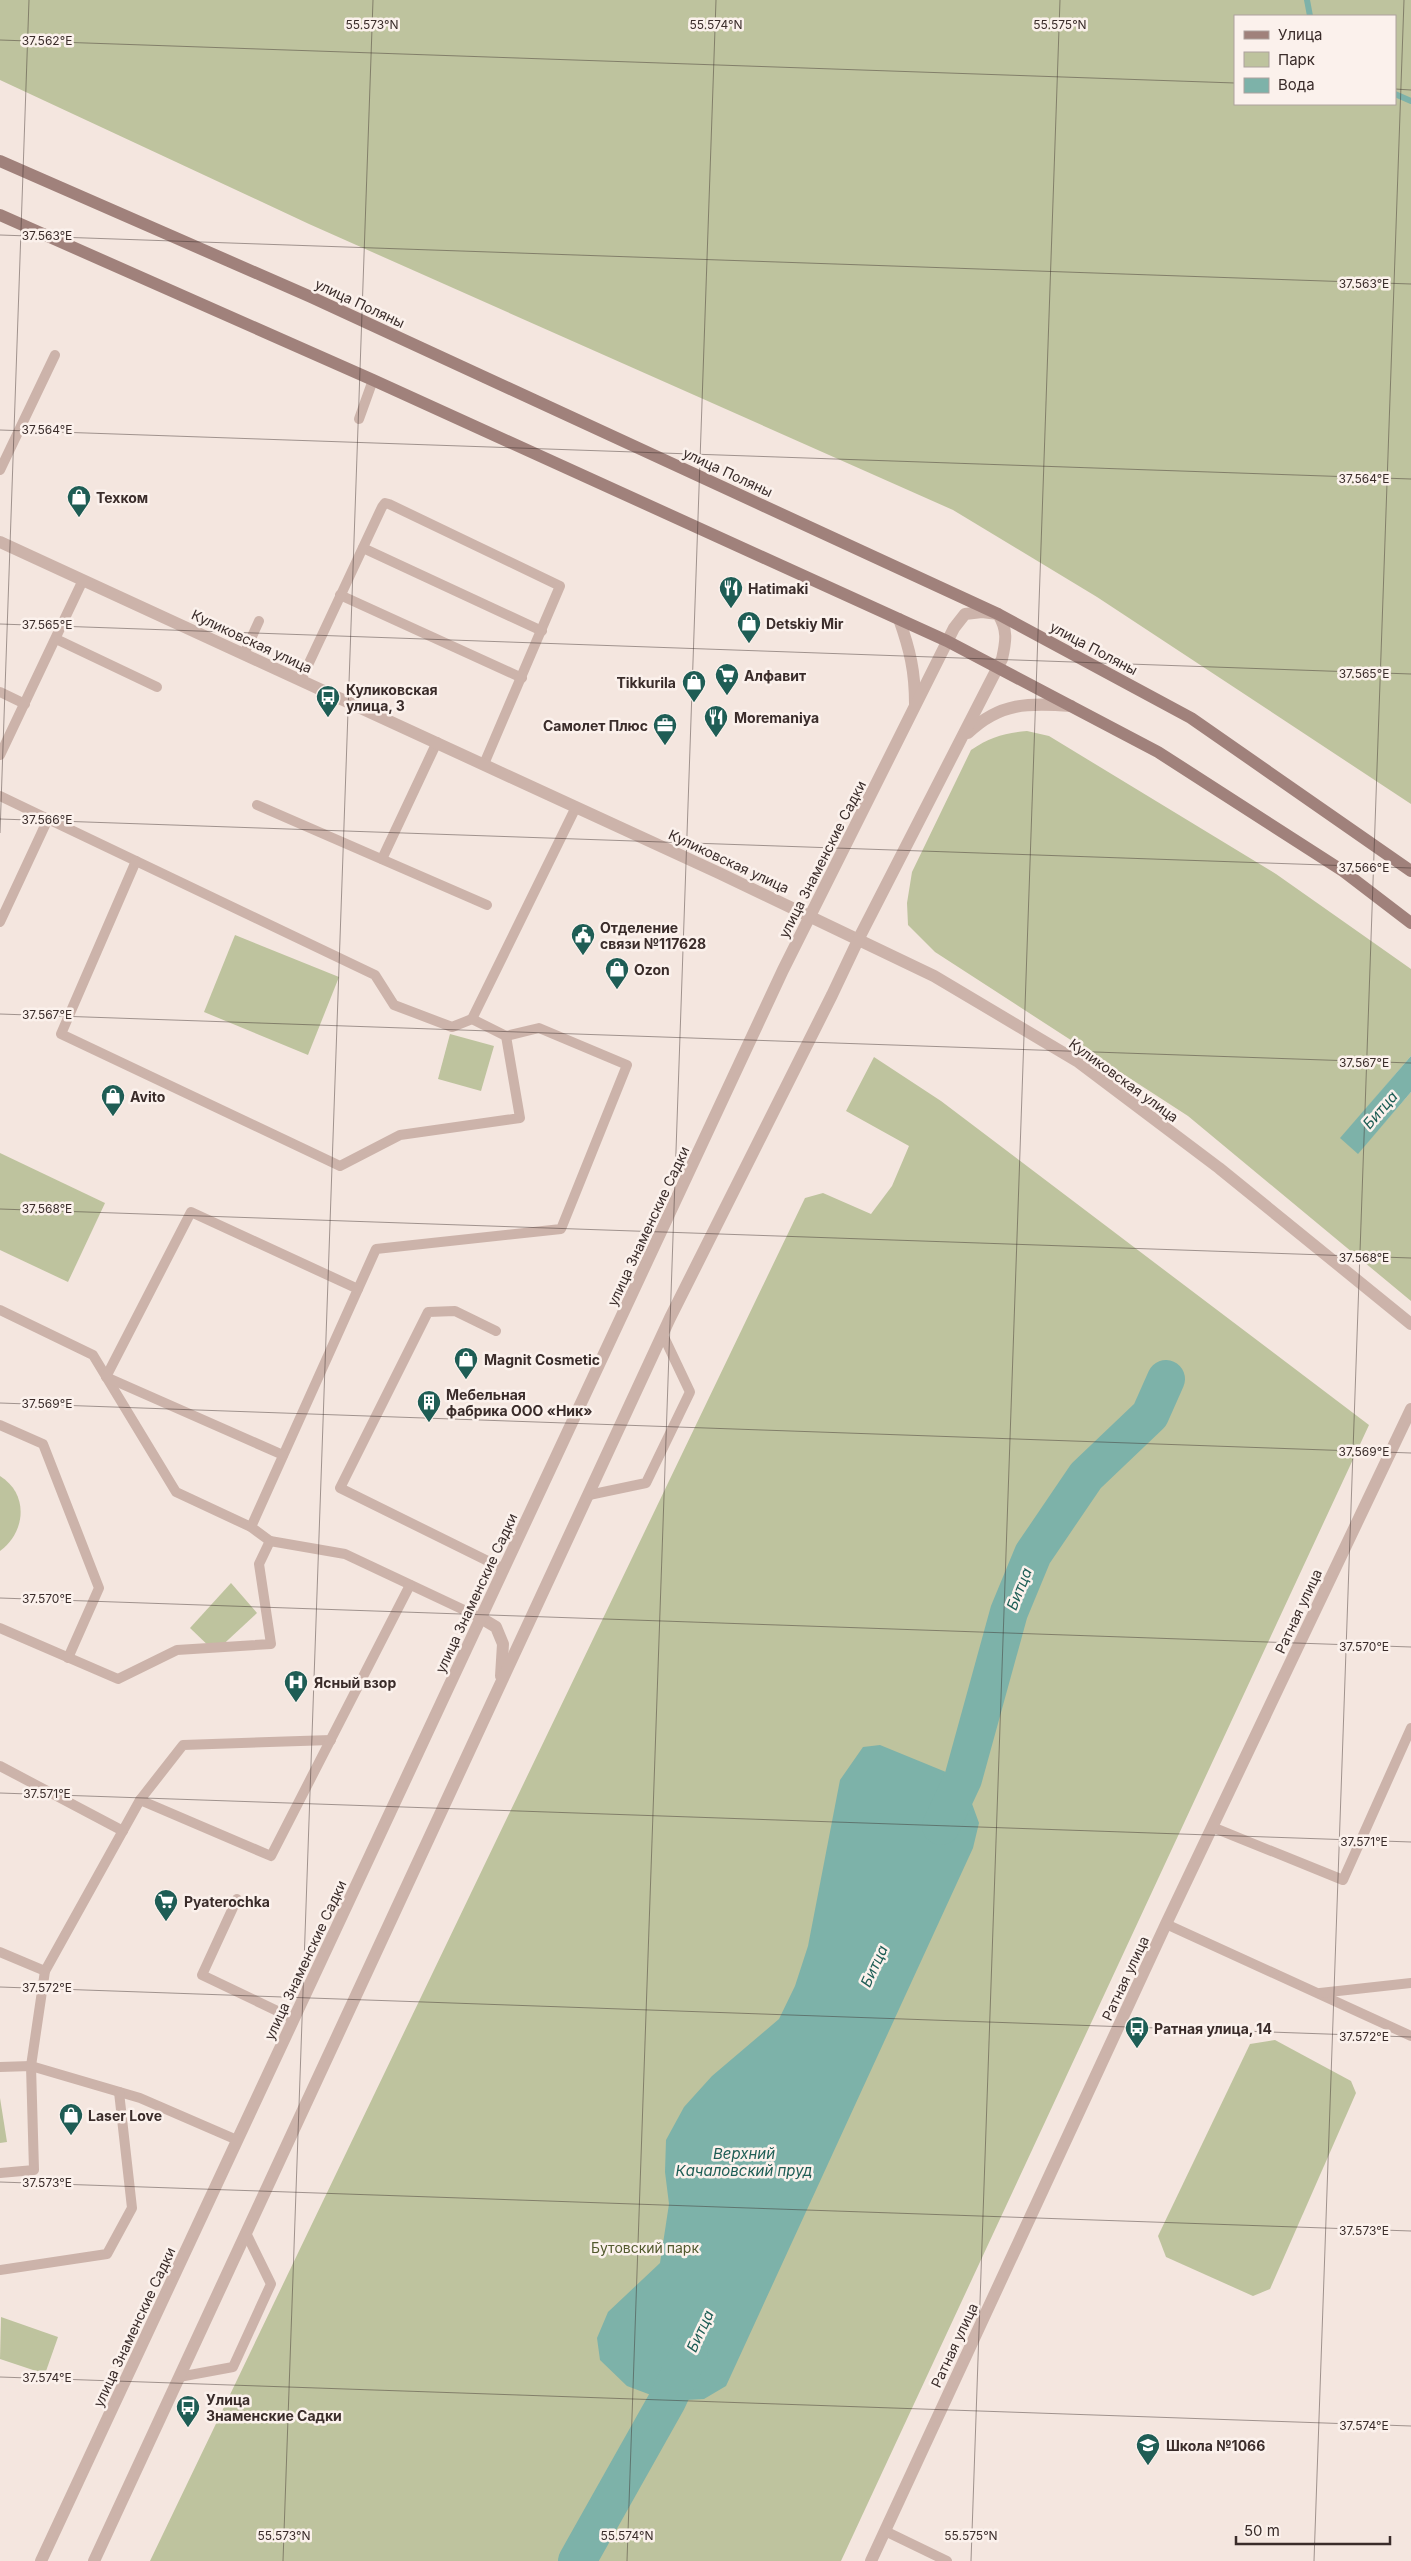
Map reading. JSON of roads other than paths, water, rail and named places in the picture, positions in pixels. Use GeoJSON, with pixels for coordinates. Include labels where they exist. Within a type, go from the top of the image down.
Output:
{"type":"FeatureCollection","features":[{"type":"Feature","properties":{"kind":"main road","name":"улица Поляны"},"geometry":{"type":"LineString","coordinates":[[0,161],[311,297],[998,614],[1191,718],[1411,871]]}},
{"type":"Feature","properties":{"kind":"main road"},"geometry":{"type":"LineString","coordinates":[[0,215],[373,380],[947,641],[1175,763],[1343,872],[1411,923]]}},
{"type":"Feature","properties":{"kind":"street","name":"Куликовская улица"},"geometry":{"type":"LineString","coordinates":[[0,542],[576,806],[859,938],[934,976],[1077,1061],[1219,1168],[1411,1324]]}},
{"type":"Feature","properties":{"kind":"street","name":"улица Знаменские Садки"},"geometry":{"type":"LineString","coordinates":[[41,2561],[810,915],[915,709],[947,641],[966,614],[982,612],[998,614]]}},
{"type":"Feature","properties":{"kind":"street"},"geometry":{"type":"LineString","coordinates":[[94,2561],[663,1334],[859,938],[998,668],[1007,635],[1005,624],[998,614]]}},
{"type":"Feature","properties":{"kind":"street"},"geometry":{"type":"LineString","coordinates":[[899,619],[913,660],[915,709]]}},
{"type":"Feature","properties":{"kind":"street"},"geometry":{"type":"LineString","coordinates":[[960,742],[984,718],[1012,706],[1034,703],[1070,706]]}},
{"type":"Feature","properties":{"kind":"street","name":"Ратная улица"},"geometry":{"type":"LineString","coordinates":[[871,2561],[1166,1924],[1411,1410]]}},
{"type":"Feature","properties":{"kind":"street"},"geometry":{"type":"LineString","coordinates":[[481,1618],[496,1627],[503,1644],[503,1664],[498,1690]]}},
{"type":"Feature","properties":{"kind":"lane"},"geometry":{"type":"LineString","coordinates":[[0,470],[55,355]]}},
{"type":"Feature","properties":{"kind":"lane"},"geometry":{"type":"LineString","coordinates":[[359,419],[373,380]]}},
{"type":"Feature","properties":{"kind":"lane"},"geometry":{"type":"LineString","coordinates":[[300,680],[382,507],[385,503],[398,508],[558,583],[560,591],[484,764]]}},
{"type":"Feature","properties":{"kind":"lane"},"geometry":{"type":"LineString","coordinates":[[363,548],[542,632]]}},
{"type":"Feature","properties":{"kind":"lane"},"geometry":{"type":"LineString","coordinates":[[0,755],[83,580]]}},
{"type":"Feature","properties":{"kind":"lane"},"geometry":{"type":"LineString","coordinates":[[340,595],[522,678]]}},
{"type":"Feature","properties":{"kind":"lane"},"geometry":{"type":"LineString","coordinates":[[244,654],[259,621]]}},
{"type":"Feature","properties":{"kind":"lane"},"geometry":{"type":"LineString","coordinates":[[56,639],[157,687]]}},
{"type":"Feature","properties":{"kind":"lane"},"geometry":{"type":"LineString","coordinates":[[0,692],[25,704]]}},
{"type":"Feature","properties":{"kind":"lane"},"geometry":{"type":"LineString","coordinates":[[382,859],[436,742]]}},
{"type":"Feature","properties":{"kind":"lane"},"geometry":{"type":"LineString","coordinates":[[0,796],[375,975],[394,1005],[452,1027],[472,1019],[576,806]]}},
{"type":"Feature","properties":{"kind":"lane"},"geometry":{"type":"LineString","coordinates":[[257,805],[487,905]]}},
{"type":"Feature","properties":{"kind":"lane"},"geometry":{"type":"LineString","coordinates":[[0,922],[48,819]]}},
{"type":"Feature","properties":{"kind":"lane"},"geometry":{"type":"LineString","coordinates":[[136,861],[61,1034],[322,1158],[340,1166],[400,1134],[520,1118],[506,1036]]}},
{"type":"Feature","properties":{"kind":"lane"},"geometry":{"type":"LineString","coordinates":[[251,1527],[376,1249],[561,1228],[627,1065],[539,1028],[506,1036],[472,1019]]}},
{"type":"Feature","properties":{"kind":"lane"},"geometry":{"type":"LineString","coordinates":[[106,1377],[191,1212],[358,1289]]}},
{"type":"Feature","properties":{"kind":"lane"},"geometry":{"type":"LineString","coordinates":[[0,1310],[93,1355],[176,1492],[251,1527],[270,1541],[345,1554],[481,1618]]}},
{"type":"Feature","properties":{"kind":"lane"},"geometry":{"type":"LineString","coordinates":[[496,1331],[455,1312],[428,1312],[340,1488],[504,1569]]}},
{"type":"Feature","properties":{"kind":"lane"},"geometry":{"type":"LineString","coordinates":[[589,1494],[646,1483],[690,1392],[663,1334]]}},
{"type":"Feature","properties":{"kind":"lane"},"geometry":{"type":"LineString","coordinates":[[106,1377],[283,1455]]}},
{"type":"Feature","properties":{"kind":"lane"},"geometry":{"type":"LineString","coordinates":[[0,1425],[43,1444],[99,1588],[68,1658]]}},
{"type":"Feature","properties":{"kind":"lane"},"geometry":{"type":"LineString","coordinates":[[0,1628],[118,1679],[177,1650],[271,1644],[259,1564],[270,1541]]}},
{"type":"Feature","properties":{"kind":"lane"},"geometry":{"type":"LineString","coordinates":[[140,1800],[271,1856],[410,1585]]}},
{"type":"Feature","properties":{"kind":"lane"},"geometry":{"type":"LineString","coordinates":[[1212,1827],[1343,1880],[1411,1728]]}},
{"type":"Feature","properties":{"kind":"lane"},"geometry":{"type":"LineString","coordinates":[[0,2173],[34,2170],[31,2066],[45,1970],[140,1800],[183,1745],[330,1740]]}},
{"type":"Feature","properties":{"kind":"lane"},"geometry":{"type":"LineString","coordinates":[[0,1766],[123,1831]]}},
{"type":"Feature","properties":{"kind":"lane"},"geometry":{"type":"LineString","coordinates":[[237,1899],[202,1975],[294,2018]]}},
{"type":"Feature","properties":{"kind":"lane"},"geometry":{"type":"LineString","coordinates":[[1166,1924],[1411,2036]]}},
{"type":"Feature","properties":{"kind":"lane"},"geometry":{"type":"LineString","coordinates":[[0,1952],[45,1970]]}},
{"type":"Feature","properties":{"kind":"lane"},"geometry":{"type":"LineString","coordinates":[[1318,1993],[1411,1983]]}},
{"type":"Feature","properties":{"kind":"lane"},"geometry":{"type":"LineString","coordinates":[[0,2067],[31,2066],[140,2098],[237,2140]]}},
{"type":"Feature","properties":{"kind":"lane"},"geometry":{"type":"LineString","coordinates":[[0,2270],[107,2254],[132,2208],[119,2092]]}},
{"type":"Feature","properties":{"kind":"lane"},"geometry":{"type":"LineString","coordinates":[[179,2377],[233,2366],[271,2284],[246,2233]]}},
{"type":"Feature","properties":{"kind":"lane"},"geometry":{"type":"LineString","coordinates":[[885,2531],[947,2561]]}},
{"type":"Feature","properties":{"kind":"water"},"geometry":{"type":"Polygon","coordinates":[[[1411,1056],[1411,1092],[1358,1154],[1340,1138],[1411,1056]]]}},
{"type":"Feature","properties":{"kind":"water","name":"Верхний Качаловский пруд"},"geometry":{"type":"Polygon","coordinates":[[[880,1745],[963,1779],[979,1823],[973,1848],[726,2386],[704,2399],[667,2401],[627,2386],[600,2360],[597,2338],[608,2312],[660,2263],[669,2204],[665,2172],[666,2140],[684,2107],[712,2076],[779,2019],[795,1986],[808,1946],[840,1780],[863,1747],[880,1745]]]}},
{"type":"Feature","properties":{"kind":"waterway"},"geometry":{"type":"LineString","coordinates":[[1307,0],[1310,15]]}},
{"type":"Feature","properties":{"kind":"waterway"},"geometry":{"type":"LineString","coordinates":[[1396,94],[1411,101]]}},
{"type":"Feature","properties":{"kind":"waterway","name":"Битца"},"geometry":{"type":"LineString","coordinates":[[941,1826],[963,1779],[1009,1612],[1033,1554],[1086,1476],[1150,1415],[1166,1379]]}},
{"type":"Feature","properties":{"kind":"waterway","name":"Битца"},"geometry":{"type":"LineString","coordinates":[[577,2561],[667,2401],[689,2354]]}},
{"type":"Feature","properties":{"kind":"place","name":"Техком"},"geometry":{"type":"Point","coordinates":[79,518]}},
{"type":"Feature","properties":{"kind":"place","name":"Hatimaki"},"geometry":{"type":"Point","coordinates":[731,609]}},
{"type":"Feature","properties":{"kind":"place","name":"Detskiy Mir"},"geometry":{"type":"Point","coordinates":[749,644]}},
{"type":"Feature","properties":{"kind":"place","name":"Алфавит"},"geometry":{"type":"Point","coordinates":[727,696]}},
{"type":"Feature","properties":{"kind":"place","name":"Tikkurila"},"geometry":{"type":"Point","coordinates":[694,703]}},
{"type":"Feature","properties":{"kind":"place","name":"Куликовская улица, 3"},"geometry":{"type":"Point","coordinates":[328,718]}},
{"type":"Feature","properties":{"kind":"place","name":"Moremaniya"},"geometry":{"type":"Point","coordinates":[716,738]}},
{"type":"Feature","properties":{"kind":"place","name":"Самолет Плюс"},"geometry":{"type":"Point","coordinates":[665,746]}},
{"type":"Feature","properties":{"kind":"place","name":"Отделение связи №117628"},"geometry":{"type":"Point","coordinates":[583,956]}},
{"type":"Feature","properties":{"kind":"place","name":"Ozon"},"geometry":{"type":"Point","coordinates":[617,990]}},
{"type":"Feature","properties":{"kind":"place","name":"Avito"},"geometry":{"type":"Point","coordinates":[113,1117]}},
{"type":"Feature","properties":{"kind":"place","name":"Magnit Cosmetic"},"geometry":{"type":"Point","coordinates":[466,1380]}},
{"type":"Feature","properties":{"kind":"place","name":"Мебельная фабрика ООО «Ник»"},"geometry":{"type":"Point","coordinates":[429,1423]}},
{"type":"Feature","properties":{"kind":"place","name":"Ясный взор"},"geometry":{"type":"Point","coordinates":[296,1703]}},
{"type":"Feature","properties":{"kind":"place","name":"Pyaterochka"},"geometry":{"type":"Point","coordinates":[166,1922]}},
{"type":"Feature","properties":{"kind":"place","name":"Ратная улица, 14"},"geometry":{"type":"Point","coordinates":[1137,2049]}},
{"type":"Feature","properties":{"kind":"place","name":"Laser Love"},"geometry":{"type":"Point","coordinates":[71,2136]}},
{"type":"Feature","properties":{"kind":"place","name":"Улица Знаменские Садки"},"geometry":{"type":"Point","coordinates":[188,2428]}},
{"type":"Feature","properties":{"kind":"place","name":"Школа №1066"},"geometry":{"type":"Point","coordinates":[1148,2466]}},
{"type":"Feature","properties":{"kind":"park label","name":"Бутовский парк"},"geometry":{"type":"Point","coordinates":[645,2247]}}]}
